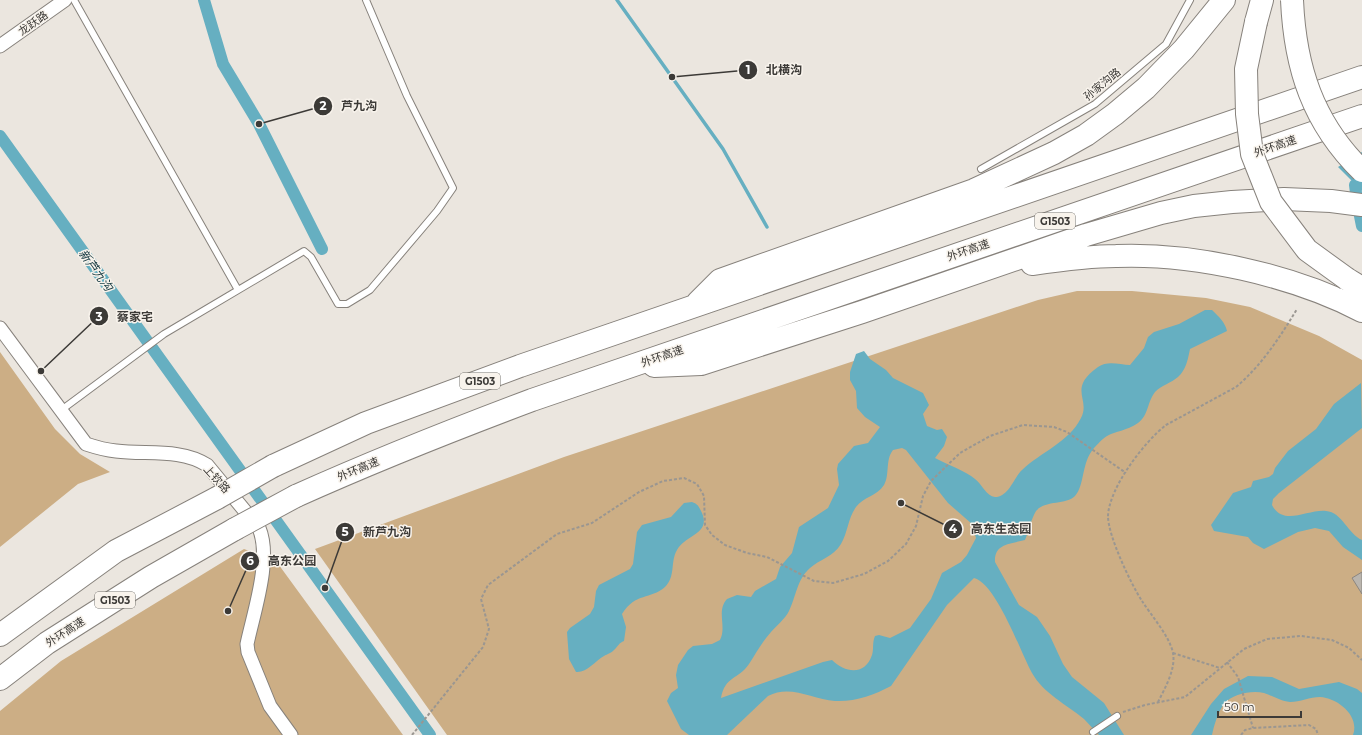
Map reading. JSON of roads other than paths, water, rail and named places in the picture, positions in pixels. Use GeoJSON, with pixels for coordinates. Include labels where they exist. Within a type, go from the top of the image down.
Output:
{"type":"FeatureCollection","features":[{"type":"Feature","properties":{"kind":"highway"},"geometry":{"type":"LineString","coordinates":[[692,307],[720,280],[944,201],[1013,173],[1086,135],[1115,114],[1146,88],[1184,49],[1224,0]]}},
{"type":"Feature","properties":{"kind":"highway"},"geometry":{"type":"LineString","coordinates":[[1262,0],[1246,69],[1247,114],[1252,154],[1271,202],[1307,250],[1355,283]]}},
{"type":"Feature","properties":{"kind":"highway"},"geometry":{"type":"LineString","coordinates":[[1292,0],[1297,53],[1305,86],[1320,115],[1346,155],[1362,171]]}},
{"type":"Feature","properties":{"kind":"highway","name":"G1503"},"geometry":{"type":"LineString","coordinates":[[0,635],[116,551],[217,498],[273,466],[366,423],[520,366],[1362,78]]}},
{"type":"Feature","properties":{"kind":"highway","name":"外环高速"},"geometry":{"type":"LineString","coordinates":[[0,679],[47,643],[151,577],[296,496],[354,470],[445,433],[630,367],[1362,116]]}},
{"type":"Feature","properties":{"kind":"highway"},"geometry":{"type":"LineString","coordinates":[[630,367],[701,364],[1120,224],[1194,206],[1284,199],[1331,201],[1362,205]]}},
{"type":"Feature","properties":{"kind":"highway"},"geometry":{"type":"LineString","coordinates":[[1011,260],[1026,264],[1073,258],[1117,256],[1162,257],[1208,263],[1279,278],[1321,292],[1362,311]]}},
{"type":"Feature","properties":{"kind":"street","name":"龙跃路"},"geometry":{"type":"LineString","coordinates":[[0,46],[65,0]]}},
{"type":"Feature","properties":{"kind":"street","name":"上钦路"},"geometry":{"type":"LineString","coordinates":[[0,328],[60,411],[86,444],[115,451],[153,453],[196,458],[207,465],[258,528],[262,537],[265,559],[247,644],[248,652],[270,706],[291,735]]}},
{"type":"Feature","properties":{"kind":"lane"},"geometry":{"type":"LineString","coordinates":[[74,0],[238,290]]}},
{"type":"Feature","properties":{"kind":"lane"},"geometry":{"type":"LineString","coordinates":[[60,411],[164,334],[304,251],[311,257],[338,304],[347,304],[370,290],[437,211],[453,188],[407,96],[366,0]]}},
{"type":"Feature","properties":{"kind":"lane","name":"孙家沟路"},"geometry":{"type":"LineString","coordinates":[[981,169],[1095,104],[1166,44],[1190,0]]}},
{"type":"Feature","properties":{"kind":"lane"},"geometry":{"type":"LineString","coordinates":[[1094,732],[1117,716]]}},
{"type":"Feature","properties":{"kind":"water"},"geometry":{"type":"Polygon","coordinates":[[[1362,152],[1362,191],[1338,167],[1362,152]]]}},
{"type":"Feature","properties":{"kind":"water"},"geometry":{"type":"Polygon","coordinates":[[[1205,310],[1212,310],[1223,322],[1227,331],[1190,349],[1186,364],[1181,374],[1155,392],[1142,420],[1129,428],[1107,436],[1094,448],[1087,460],[1080,486],[1075,496],[1066,501],[1045,505],[1036,511],[1025,540],[1004,545],[997,551],[995,556],[995,562],[1019,605],[1037,617],[1050,636],[1063,664],[1072,677],[1104,703],[1124,735],[1099,735],[1084,719],[1043,687],[1032,673],[1007,620],[991,592],[982,583],[974,578],[947,605],[891,686],[864,697],[842,701],[826,700],[801,693],[785,691],[768,696],[727,735],[689,735],[681,729],[667,701],[671,693],[678,688],[676,675],[678,665],[688,650],[693,646],[712,644],[720,640],[722,635],[722,609],[727,599],[737,595],[751,597],[755,591],[776,579],[780,567],[792,553],[799,527],[828,508],[839,485],[837,469],[838,464],[854,446],[868,443],[880,427],[865,417],[857,408],[856,391],[850,380],[850,372],[856,354],[864,351],[870,359],[886,370],[893,378],[923,393],[929,405],[923,414],[927,426],[937,430],[942,429],[947,437],[944,446],[935,458],[971,476],[978,481],[989,494],[995,497],[1004,494],[1022,470],[1062,440],[1076,426],[1081,418],[1084,405],[1082,388],[1089,375],[1098,367],[1106,364],[1114,363],[1130,365],[1144,348],[1148,337],[1154,332],[1179,324],[1205,310]],[[902,448],[893,450],[889,458],[887,477],[884,485],[878,492],[862,501],[853,511],[841,544],[838,548],[810,568],[802,577],[787,614],[773,629],[745,669],[729,682],[723,691],[721,698],[832,660],[843,668],[849,670],[860,669],[869,662],[872,655],[875,636],[879,635],[890,638],[910,628],[931,599],[942,573],[961,562],[967,555],[976,538],[972,524],[948,503],[906,450],[902,448]]]}},
{"type":"Feature","properties":{"kind":"water"},"geometry":{"type":"Polygon","coordinates":[[[1361,383],[1362,428],[1279,493],[1273,499],[1272,505],[1283,515],[1289,516],[1319,511],[1332,512],[1341,519],[1357,537],[1362,540],[1362,560],[1343,547],[1329,531],[1315,528],[1298,532],[1264,549],[1253,543],[1248,537],[1214,531],[1211,525],[1233,493],[1251,487],[1253,481],[1269,477],[1273,474],[1275,468],[1288,451],[1316,429],[1334,404],[1361,383]]]}},
{"type":"Feature","properties":{"kind":"water"},"geometry":{"type":"Polygon","coordinates":[[[692,502],[698,506],[702,513],[704,520],[703,526],[677,550],[671,578],[668,583],[665,587],[654,594],[638,599],[627,607],[622,614],[626,627],[624,641],[612,652],[601,658],[584,671],[576,672],[569,659],[567,632],[570,628],[590,614],[594,607],[596,591],[599,585],[630,569],[633,564],[637,532],[642,525],[671,517],[684,503],[692,502]]]}},
{"type":"Feature","properties":{"kind":"water"},"geometry":{"type":"Polygon","coordinates":[[[1248,676],[1272,677],[1299,689],[1339,682],[1357,689],[1362,693],[1362,735],[1353,735],[1353,721],[1346,709],[1340,704],[1327,698],[1320,697],[1290,702],[1280,700],[1264,693],[1254,692],[1237,695],[1224,704],[1216,719],[1212,735],[1191,735],[1211,704],[1224,689],[1248,676]]]}},
{"type":"Feature","properties":{"kind":"waterway"},"geometry":{"type":"LineString","coordinates":[[204,0],[223,64],[259,124],[322,249]]}},
{"type":"Feature","properties":{"kind":"waterway"},"geometry":{"type":"LineString","coordinates":[[617,0],[723,149],[767,227]]}},
{"type":"Feature","properties":{"kind":"waterway","name":"新芦九沟"},"geometry":{"type":"LineString","coordinates":[[0,136],[430,735]]}},
{"type":"Feature","properties":{"kind":"waterway"},"geometry":{"type":"LineString","coordinates":[[1355,185],[1356,193]]}},
{"type":"Feature","properties":{"kind":"waterway"},"geometry":{"type":"LineString","coordinates":[[1360,216],[1362,226]]}},
{"type":"Feature","properties":{"kind":"place","name":"北横沟"},"geometry":{"type":"Point","coordinates":[672,77]}},
{"type":"Feature","properties":{"kind":"place","name":"芦九沟"},"geometry":{"type":"Point","coordinates":[259,124]}},
{"type":"Feature","properties":{"kind":"place","name":"蔡家宅"},"geometry":{"type":"Point","coordinates":[41,371]}},
{"type":"Feature","properties":{"kind":"place","name":"高东生态园"},"geometry":{"type":"Point","coordinates":[901,503]}},
{"type":"Feature","properties":{"kind":"place","name":"新芦九沟"},"geometry":{"type":"Point","coordinates":[325,588]}},
{"type":"Feature","properties":{"kind":"place","name":"高东公园"},"geometry":{"type":"Point","coordinates":[228,611]}}]}
